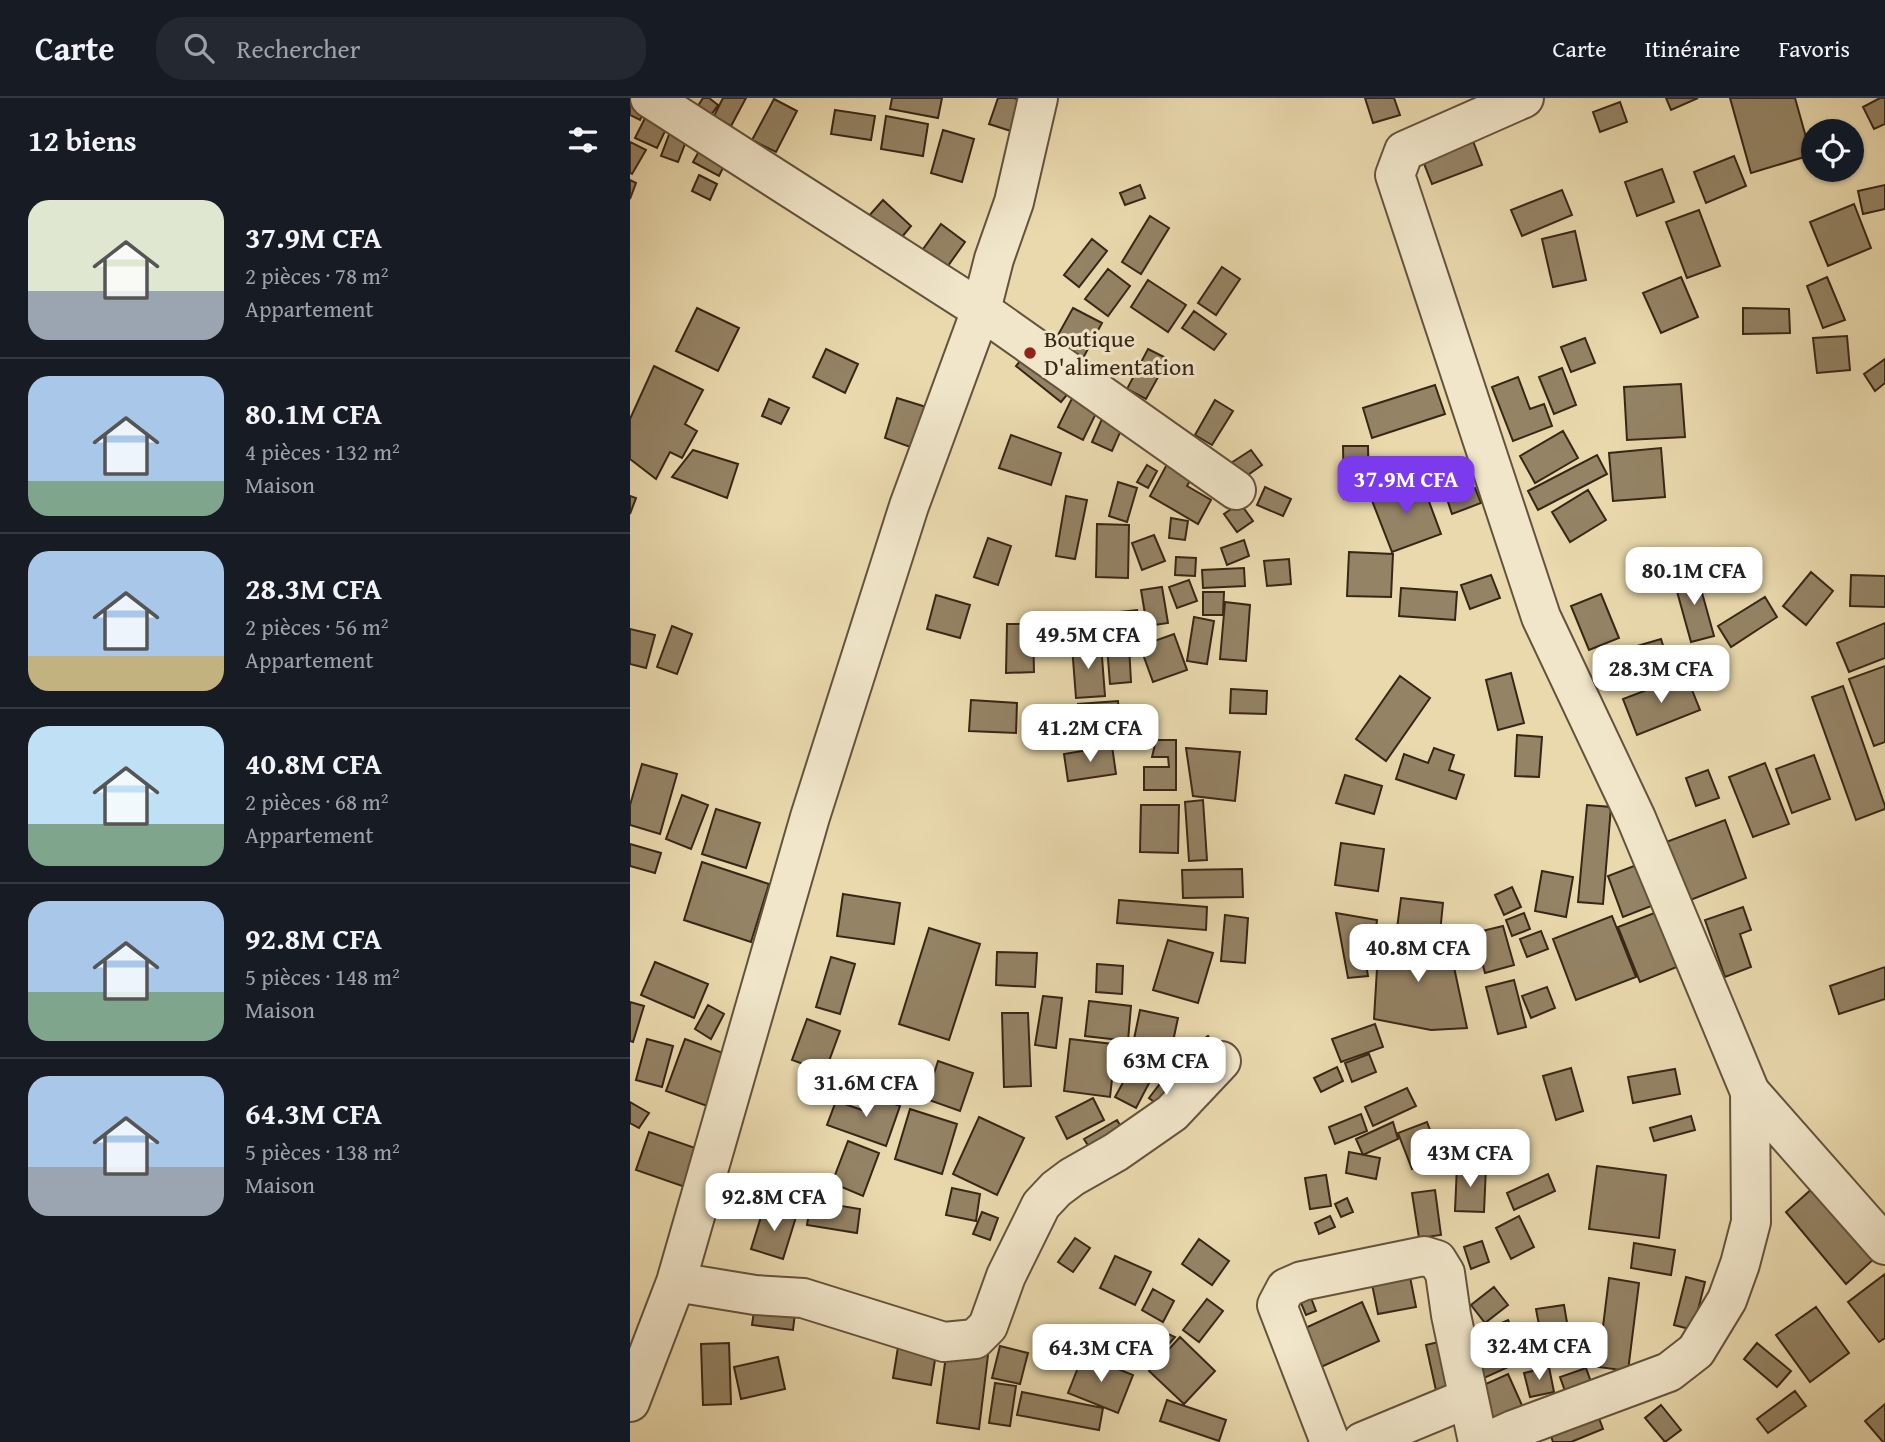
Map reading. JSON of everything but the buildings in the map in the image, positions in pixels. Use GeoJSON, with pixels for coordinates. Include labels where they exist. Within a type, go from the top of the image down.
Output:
{"type":"FeatureCollection","features":[{"type":"Feature","properties":{"kind":"street"},"geometry":{"type":"LineString","coordinates":[[650,98],[981,310],[1236,490]]}},
{"type":"Feature","properties":{"kind":"street"},"geometry":{"type":"LineString","coordinates":[[631,1393],[676,1282],[810,817],[909,506],[981,310],[994,260],[1014,202],[1038,98]]}},
{"type":"Feature","properties":{"kind":"street"},"geometry":{"type":"LineString","coordinates":[[1524,98],[1404,150],[1395,175],[1541,617],[1636,818],[1750,1092],[1885,1245]]}},
{"type":"Feature","properties":{"kind":"street"},"geometry":{"type":"LineString","coordinates":[[676,1282],[755,1296],[803,1298],[944,1342],[975,1339],[988,1326],[1006,1276],[1041,1205],[1072,1177],[1116,1152],[1172,1113],[1221,1061]]}},
{"type":"Feature","properties":{"kind":"street"},"geometry":{"type":"LineString","coordinates":[[1487,1442],[1669,1372],[1696,1351],[1727,1300],[1751,1222],[1750,1092]]}},
{"type":"Feature","properties":{"kind":"street"},"geometry":{"type":"LineString","coordinates":[[1330,1442],[1277,1306],[1286,1288],[1302,1281],[1424,1256],[1437,1260],[1446,1273],[1451,1315],[1478,1442]]}},
{"type":"Feature","properties":{"kind":"street"},"geometry":{"type":"LineString","coordinates":[[1362,1442],[1468,1398]]}},
{"type":"Feature","properties":{"kind":"place","name":"Boutique D'alimentation"},"geometry":{"type":"Point","coordinates":[1030,353]}}]}
